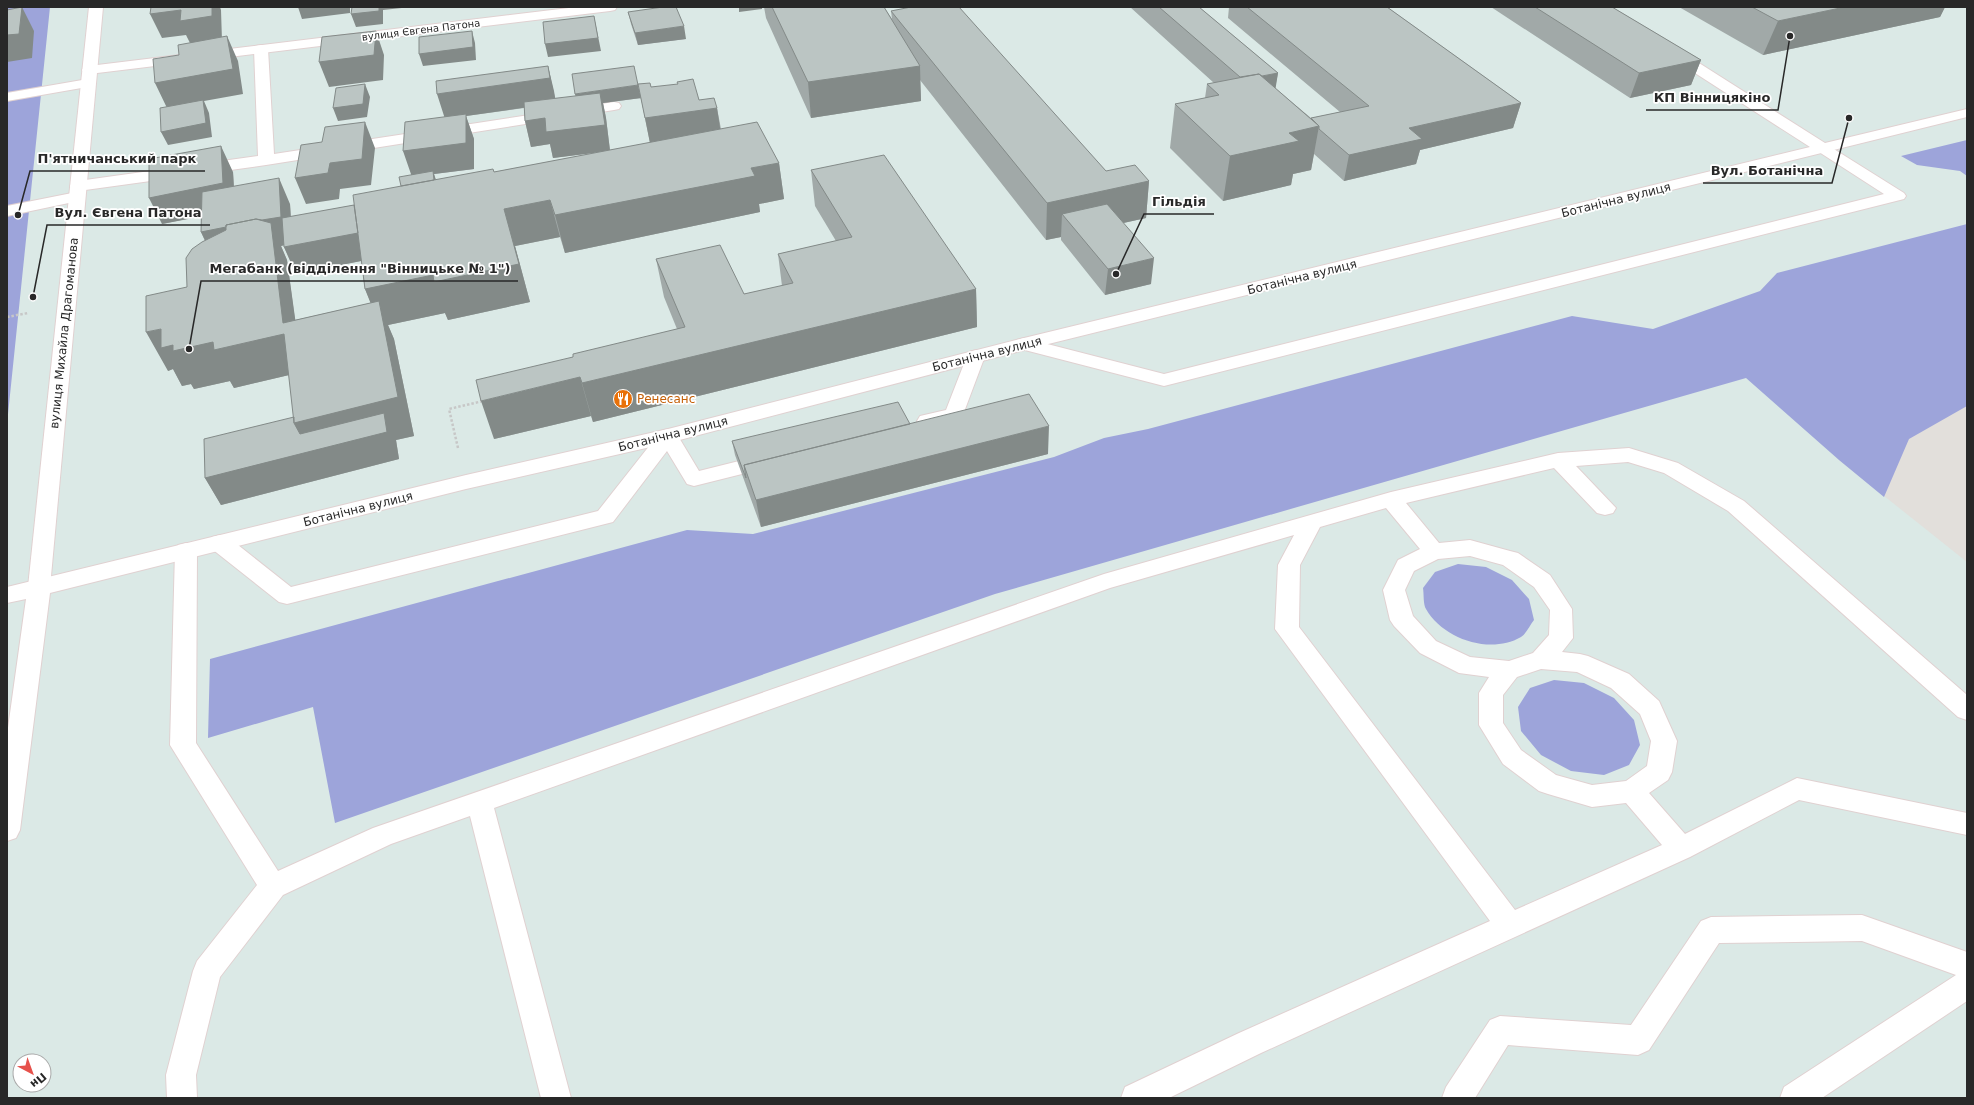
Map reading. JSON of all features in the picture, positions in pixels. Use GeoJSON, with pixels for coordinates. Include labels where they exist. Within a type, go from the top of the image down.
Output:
{"type":"FeatureCollection","features":[{"type":"Feature","properties":{"kind":"street","name":"вулиця Михайла Драгоманова"},"geometry":{"type":"LineString","coordinates":[[7,830],[39,587],[96,7]]}},
{"type":"Feature","properties":{"kind":"street","name":"вулиця Євгена Патона"},"geometry":{"type":"LineString","coordinates":[[7,97],[89,76],[261,49],[610,7]]}},
{"type":"Feature","properties":{"kind":"street"},"geometry":{"type":"LineString","coordinates":[[1024,344],[1164,380],[1898,196],[1660,45]]}},
{"type":"Feature","properties":{"kind":"street"},"geometry":{"type":"LineString","coordinates":[[261,49],[266,160]]}},
{"type":"Feature","properties":{"kind":"street"},"geometry":{"type":"LineString","coordinates":[[7,211],[78,191],[614,106]]}},
{"type":"Feature","properties":{"kind":"street","name":"Ботанічна вулиця"},"geometry":{"type":"LineString","coordinates":[[7,595],[466,482],[668,436],[1024,344],[1967,113]]}},
{"type":"Feature","properties":{"kind":"street"},"geometry":{"type":"LineString","coordinates":[[908,426],[954,415],[976,356]]}},
{"type":"Feature","properties":{"kind":"street"},"geometry":{"type":"LineString","coordinates":[[220,543],[286,596],[605,517],[668,436],[694,479],[785,456]]}},
{"type":"Feature","properties":{"kind":"street"},"geometry":{"type":"LineString","coordinates":[[182,1098],[181,1075],[208,971],[273,886],[382,836],[1104,582],[1391,499],[1558,460],[1629,455],[1671,468],[1736,506],[1967,710]]}},
{"type":"Feature","properties":{"kind":"street"},"geometry":{"type":"LineString","coordinates":[[1558,460],[1605,508]]}},
{"type":"Feature","properties":{"kind":"street"},"geometry":{"type":"LineString","coordinates":[[1391,499],[1434,551]]}},
{"type":"Feature","properties":{"kind":"street"},"geometry":{"type":"LineString","coordinates":[[1312,521],[1289,565],[1287,629],[1510,926]]}},
{"type":"Feature","properties":{"kind":"street"},"geometry":{"type":"LineString","coordinates":[[1509,670],[1491,693],[1491,725],[1512,757],[1548,783],[1592,796],[1632,791],[1659,772],[1664,741],[1650,708],[1620,681],[1580,663],[1541,660],[1509,670],[1467,666],[1428,647],[1402,620],[1394,590],[1406,566],[1434,551],[1470,548],[1510,559],[1542,581],[1561,609],[1561,638],[1541,660]]}},
{"type":"Feature","properties":{"kind":"street"},"geometry":{"type":"LineString","coordinates":[[186,551],[183,745],[273,886]]}},
{"type":"Feature","properties":{"kind":"street"},"geometry":{"type":"LineString","coordinates":[[1136,1098],[1250,1043],[1681,849],[1797,789],[1967,824]]}},
{"type":"Feature","properties":{"kind":"street"},"geometry":{"type":"LineString","coordinates":[[1632,791],[1681,849]]}},
{"type":"Feature","properties":{"kind":"street"},"geometry":{"type":"LineString","coordinates":[[479,802],[556,1098]]}},
{"type":"Feature","properties":{"kind":"street"},"geometry":{"type":"LineString","coordinates":[[1457,1098],[1500,1030],[1638,1040],[1711,930],[1862,928],[1967,965]]}},
{"type":"Feature","properties":{"kind":"street"},"geometry":{"type":"LineString","coordinates":[[1794,1098],[1967,984]]}},
{"type":"Feature","properties":{"kind":"path"},"geometry":{"type":"LineString","coordinates":[[466,482],[449,409],[487,400]]}},
{"type":"Feature","properties":{"kind":"shaded area"},"geometry":{"type":"Polygon","coordinates":[[[7,7],[50,7],[7,424],[7,7]]]}},
{"type":"Feature","properties":{"kind":"shaded area"},"geometry":{"type":"Polygon","coordinates":[[[1967,140],[1967,176],[1960,171],[1917,165],[1901,156],[1967,140]]]}},
{"type":"Feature","properties":{"kind":"shaded area"},"geometry":{"type":"Polygon","coordinates":[[[1967,224],[1967,406],[1909,439],[1884,497],[1839,460],[1746,378],[995,594],[335,823],[313,707],[208,738],[210,659],[687,530],[753,534],[1054,457],[1104,438],[1148,429],[1572,316],[1653,329],[1760,291],[1777,273],[1967,224]]]}},
{"type":"Feature","properties":{"kind":"shaded area"},"geometry":{"type":"Polygon","coordinates":[[[1967,310],[1967,562],[1839,460],[1967,310]]]}},
{"type":"Feature","properties":{"kind":"shaded area"},"geometry":{"type":"Polygon","coordinates":[[[1458,564],[1486,567],[1512,580],[1529,599],[1534,620],[1523,636],[1509,642],[1482,644],[1455,636],[1434,620],[1425,607],[1423,588],[1435,572],[1458,564]]]}},
{"type":"Feature","properties":{"kind":"shaded area"},"geometry":{"type":"Polygon","coordinates":[[[1554,680],[1584,683],[1614,698],[1634,720],[1640,745],[1629,765],[1604,775],[1571,771],[1541,755],[1521,731],[1518,707],[1530,688],[1554,680]]]}},
{"type":"Feature","properties":{"kind":"building"},"geometry":{"type":"Polygon","coordinates":[[[22,7],[19,34],[7,35],[7,10],[22,7]]]}},
{"type":"Feature","properties":{"kind":"building"},"geometry":{"type":"Polygon","coordinates":[[[151,7],[212,7],[212,16],[180,21],[181,10],[150,14],[151,7]]]}},
{"type":"Feature","properties":{"kind":"building"},"geometry":{"type":"Polygon","coordinates":[[[352,7],[379,7],[379,11],[351,14],[352,7]]]}},
{"type":"Feature","properties":{"kind":"building"},"geometry":{"type":"Polygon","coordinates":[[[663,7],[676,7],[684,26],[635,33],[628,12],[663,7]]]}},
{"type":"Feature","properties":{"kind":"building"},"geometry":{"type":"Polygon","coordinates":[[[772,7],[884,7],[920,66],[808,82],[772,7]]]}},
{"type":"Feature","properties":{"kind":"building"},"geometry":{"type":"Polygon","coordinates":[[[911,7],[959,7],[1106,171],[1135,165],[1149,181],[1047,203],[891,11],[911,7]]]}},
{"type":"Feature","properties":{"kind":"building"},"geometry":{"type":"Polygon","coordinates":[[[1159,7],[1199,7],[1278,73],[1262,76],[1259,74],[1240,77],[1159,7]]]}},
{"type":"Feature","properties":{"kind":"building"},"geometry":{"type":"Polygon","coordinates":[[[1247,7],[1387,7],[1521,103],[1409,128],[1422,139],[1349,155],[1319,129],[1319,126],[1311,118],[1369,106],[1247,7]]]}},
{"type":"Feature","properties":{"kind":"building"},"geometry":{"type":"Polygon","coordinates":[[[1535,7],[1612,7],[1701,60],[1639,73],[1535,7]]]}},
{"type":"Feature","properties":{"kind":"building"},"geometry":{"type":"Polygon","coordinates":[[[1752,7],[1845,7],[1778,21],[1752,7]]]}},
{"type":"Feature","properties":{"kind":"building"},"geometry":{"type":"Polygon","coordinates":[[[594,16],[598,38],[545,44],[543,22],[594,16]]]}},
{"type":"Feature","properties":{"kind":"building"},"geometry":{"type":"Polygon","coordinates":[[[376,31],[374,55],[319,62],[322,37],[376,31]]]}},
{"type":"Feature","properties":{"kind":"building"},"geometry":{"type":"Polygon","coordinates":[[[472,31],[473,47],[419,54],[419,37],[472,31]]]}},
{"type":"Feature","properties":{"kind":"building"},"geometry":{"type":"Polygon","coordinates":[[[227,36],[233,69],[155,83],[153,59],[179,55],[178,45],[227,36]]]}},
{"type":"Feature","properties":{"kind":"building"},"geometry":{"type":"Polygon","coordinates":[[[548,66],[550,78],[437,94],[436,81],[548,66]]]}},
{"type":"Feature","properties":{"kind":"building"},"geometry":{"type":"Polygon","coordinates":[[[634,66],[638,85],[575,94],[572,74],[634,66]]]}},
{"type":"Feature","properties":{"kind":"building"},"geometry":{"type":"Polygon","coordinates":[[[1259,74],[1319,126],[1289,133],[1299,141],[1230,156],[1175,104],[1219,95],[1207,84],[1259,74]]]}},
{"type":"Feature","properties":{"kind":"building"},"geometry":{"type":"Polygon","coordinates":[[[693,79],[699,100],[714,98],[717,108],[645,118],[638,84],[650,83],[651,87],[678,84],[677,82],[693,79]]]}},
{"type":"Feature","properties":{"kind":"building"},"geometry":{"type":"Polygon","coordinates":[[[365,84],[363,104],[333,108],[336,88],[365,84]]]}},
{"type":"Feature","properties":{"kind":"building"},"geometry":{"type":"Polygon","coordinates":[[[600,93],[605,125],[546,132],[545,118],[525,121],[524,102],[600,93]]]}},
{"type":"Feature","properties":{"kind":"building"},"geometry":{"type":"Polygon","coordinates":[[[203,100],[206,123],[161,132],[160,108],[203,100]]]}},
{"type":"Feature","properties":{"kind":"building"},"geometry":{"type":"Polygon","coordinates":[[[466,114],[466,143],[403,151],[405,122],[466,114]]]}},
{"type":"Feature","properties":{"kind":"building"},"geometry":{"type":"Polygon","coordinates":[[[365,122],[362,159],[330,163],[328,173],[295,178],[301,145],[322,142],[325,127],[365,122]]]}},
{"type":"Feature","properties":{"kind":"building"},"geometry":{"type":"Polygon","coordinates":[[[757,122],[779,163],[751,168],[755,176],[555,215],[550,200],[504,209],[519,264],[434,282],[433,275],[365,289],[353,195],[493,169],[494,172],[757,122]]]}},
{"type":"Feature","properties":{"kind":"building"},"geometry":{"type":"Polygon","coordinates":[[[221,146],[223,183],[149,198],[149,159],[221,146]]]}},
{"type":"Feature","properties":{"kind":"building"},"geometry":{"type":"Polygon","coordinates":[[[884,155],[976,289],[582,383],[580,377],[481,401],[476,380],[573,357],[573,354],[685,327],[656,259],[720,245],[744,294],[793,283],[778,254],[852,237],[811,170],[884,155]]]}},
{"type":"Feature","properties":{"kind":"building"},"geometry":{"type":"Polygon","coordinates":[[[433,171],[434,180],[401,186],[399,177],[433,171]]]}},
{"type":"Feature","properties":{"kind":"building"},"geometry":{"type":"Polygon","coordinates":[[[279,178],[281,217],[262,220],[256,219],[201,232],[202,192],[279,178]]]}},
{"type":"Feature","properties":{"kind":"building"},"geometry":{"type":"Polygon","coordinates":[[[1107,204],[1154,258],[1108,269],[1062,214],[1107,204]]]}},
{"type":"Feature","properties":{"kind":"building"},"geometry":{"type":"Polygon","coordinates":[[[354,205],[358,233],[284,247],[282,218],[354,205]]]}},
{"type":"Feature","properties":{"kind":"building"},"geometry":{"type":"Polygon","coordinates":[[[256,219],[271,223],[283,323],[379,301],[398,397],[294,423],[284,334],[214,350],[213,342],[173,351],[173,345],[161,348],[161,329],[146,332],[146,296],[187,287],[186,258],[192,249],[202,242],[226,230],[226,225],[256,219]]]}},
{"type":"Feature","properties":{"kind":"building"},"geometry":{"type":"Polygon","coordinates":[[[1029,394],[1049,426],[756,500],[744,465],[1029,394]]]}},
{"type":"Feature","properties":{"kind":"building"},"geometry":{"type":"Polygon","coordinates":[[[898,402],[910,424],[744,465],[746,478],[732,441],[898,402]]]}},
{"type":"Feature","properties":{"kind":"building"},"geometry":{"type":"Polygon","coordinates":[[[384,413],[387,432],[205,478],[204,439],[294,417],[294,423],[300,434],[384,413]]]}},
{"type":"Feature","properties":{"kind":"place","name":"КП Вінницякіно"},"geometry":{"type":"Point","coordinates":[1790,36]}},
{"type":"Feature","properties":{"kind":"place","name":"Вул. Ботанічна"},"geometry":{"type":"Point","coordinates":[1849,118]}},
{"type":"Feature","properties":{"kind":"place","name":"П'ятничанський парк"},"geometry":{"type":"Point","coordinates":[18,215]}},
{"type":"Feature","properties":{"kind":"place","name":"Гільдія"},"geometry":{"type":"Point","coordinates":[1116,274]}},
{"type":"Feature","properties":{"kind":"place","name":"Вул. Євгена Патона"},"geometry":{"type":"Point","coordinates":[33,297]}},
{"type":"Feature","properties":{"kind":"place","name":"Мегабанк (відділення \"Вінницьке № 1\")"},"geometry":{"type":"Point","coordinates":[189,349]}},
{"type":"Feature","properties":{"kind":"place","name":"Ренесанс"},"geometry":{"type":"Point","coordinates":[623,399]}}]}
